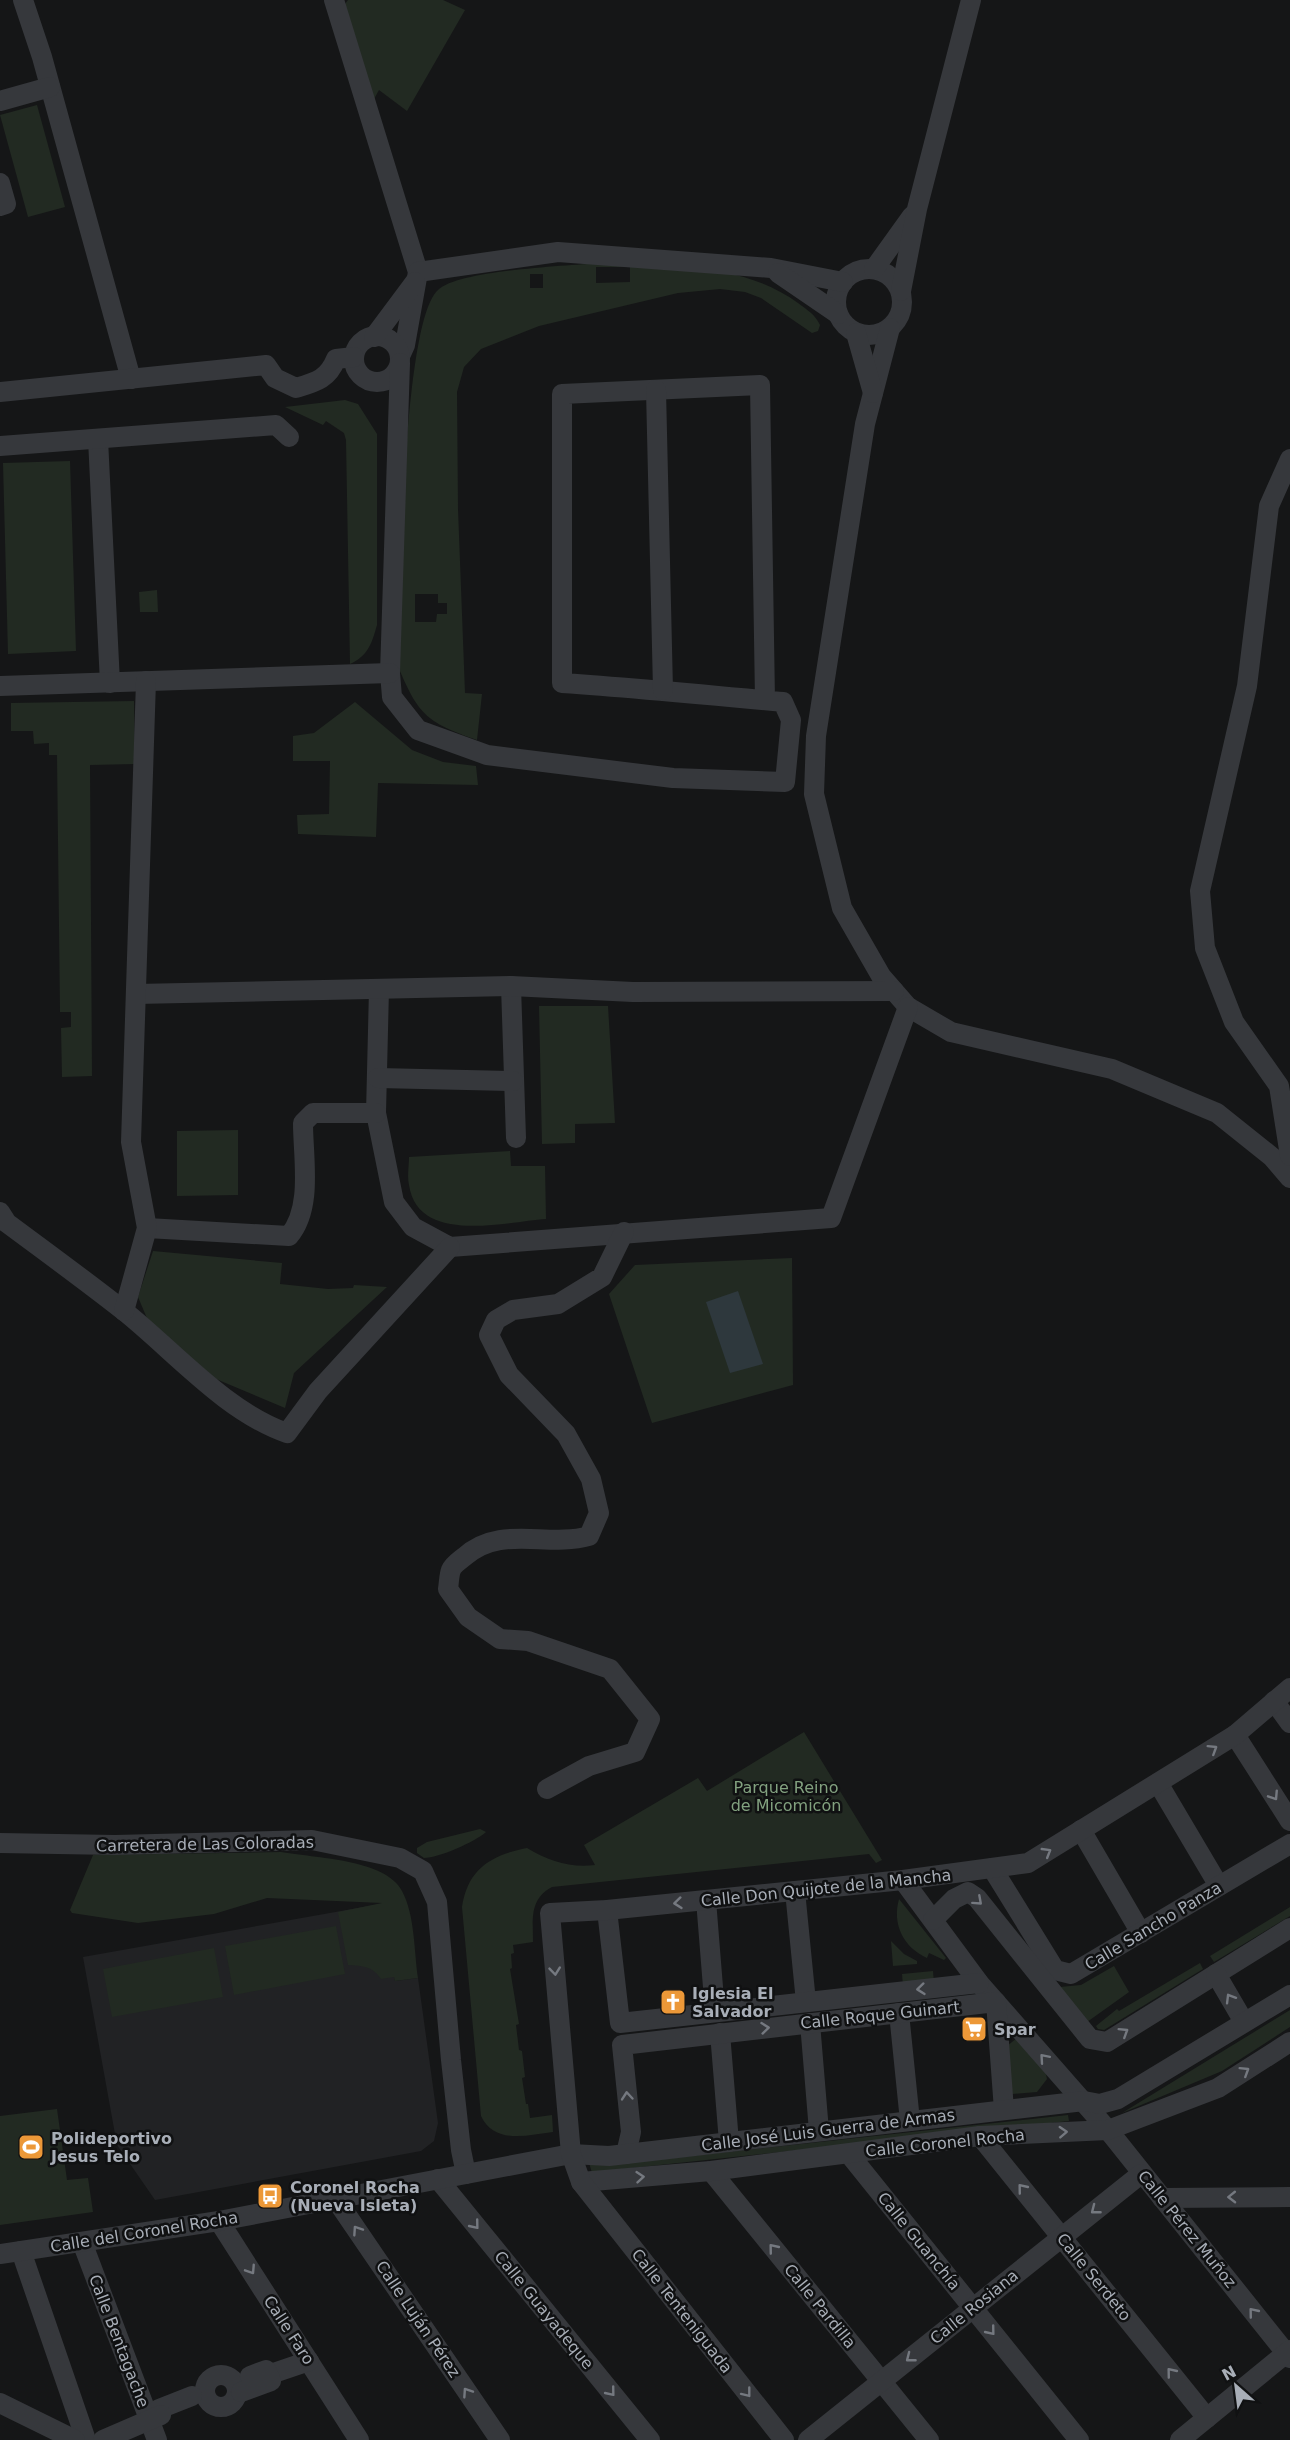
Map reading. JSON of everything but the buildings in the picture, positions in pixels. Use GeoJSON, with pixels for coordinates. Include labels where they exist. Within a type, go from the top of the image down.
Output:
{"type":"FeatureCollection","features":[{"type":"Feature","properties":{"kind":"street"},"geometry":{"type":"LineString","coordinates":[[23,0],[50,87],[130,380]]}},
{"type":"Feature","properties":{"kind":"street"},"geometry":{"type":"LineString","coordinates":[[334,0],[417,276],[405,345],[400,360],[393,376],[381,382],[374,382]]}},
{"type":"Feature","properties":{"kind":"street"},"geometry":{"type":"LineString","coordinates":[[971,0],[917,209],[901,291],[902,311],[890,328],[865,424],[816,736],[814,794],[842,908],[881,976],[908,1007],[951,1032],[1112,1069],[1217,1113],[1272,1157],[1290,1178]]}},
{"type":"Feature","properties":{"kind":"street"},"geometry":{"type":"LineString","coordinates":[[0,101],[50,87]]}},
{"type":"Feature","properties":{"kind":"street"},"geometry":{"type":"LineString","coordinates":[[0,183],[6,204],[0,206]]}},
{"type":"Feature","properties":{"kind":"street"},"geometry":{"type":"LineString","coordinates":[[874,269],[917,209]]}},
{"type":"Feature","properties":{"kind":"street"},"geometry":{"type":"LineString","coordinates":[[396,434],[388,410],[374,382],[358,371],[354,357],[360,344],[374,337],[417,276],[558,252],[771,268],[843,282]]}},
{"type":"Feature","properties":{"kind":"street"},"geometry":{"type":"LineString","coordinates":[[771,268],[838,314]]}},
{"type":"Feature","properties":{"kind":"street"},"geometry":{"type":"LineString","coordinates":[[890,328],[873,335],[856,333],[842,322],[838,314],[838,292],[843,282],[857,271],[874,269],[891,277],[901,291]]}},
{"type":"Feature","properties":{"kind":"street"},"geometry":{"type":"LineString","coordinates":[[856,333],[873,393]]}},
{"type":"Feature","properties":{"kind":"street"},"geometry":{"type":"LineString","coordinates":[[374,337],[388,339],[398,349],[400,360],[390,674],[393,697],[418,730],[487,755],[673,778],[785,782],[791,720],[783,702],[562,683],[562,394],[760,386],[765,700]]}},
{"type":"Feature","properties":{"kind":"street"},"geometry":{"type":"LineString","coordinates":[[0,392],[266,364],[275,378],[296,388],[321,381],[332,369],[336,359],[354,357]]}},
{"type":"Feature","properties":{"kind":"street"},"geometry":{"type":"LineString","coordinates":[[656,390],[663,690]]}},
{"type":"Feature","properties":{"kind":"street"},"geometry":{"type":"LineString","coordinates":[[0,447],[276,425],[289,437]]}},
{"type":"Feature","properties":{"kind":"street"},"geometry":{"type":"LineString","coordinates":[[98,439],[110,683]]}},
{"type":"Feature","properties":{"kind":"street"},"geometry":{"type":"LineString","coordinates":[[1290,459],[1269,506],[1247,686],[1200,891],[1205,948],[1234,1022],[1279,1086],[1290,1156]]}},
{"type":"Feature","properties":{"kind":"street"},"geometry":{"type":"LineString","coordinates":[[0,686],[390,674]]}},
{"type":"Feature","properties":{"kind":"street"},"geometry":{"type":"LineString","coordinates":[[124,1311],[147,1228],[131,1142],[146,681]]}},
{"type":"Feature","properties":{"kind":"street"},"geometry":{"type":"LineString","coordinates":[[136,994],[511,986],[633,992],[894,991]]}},
{"type":"Feature","properties":{"kind":"street"},"geometry":{"type":"LineString","coordinates":[[511,986],[516,1138]]}},
{"type":"Feature","properties":{"kind":"street"},"geometry":{"type":"LineString","coordinates":[[379,989],[376,1113],[394,1202],[413,1227],[450,1247],[831,1218],[908,1007]]}},
{"type":"Feature","properties":{"kind":"street"},"geometry":{"type":"LineString","coordinates":[[378,1078],[513,1081]]}},
{"type":"Feature","properties":{"kind":"street"},"geometry":{"type":"LineString","coordinates":[[147,1228],[289,1236],[300,1223],[304,1188],[303,1123],[313,1113],[376,1113]]}},
{"type":"Feature","properties":{"kind":"street"},"geometry":{"type":"LineString","coordinates":[[0,1212],[7,1223],[124,1311],[232,1403],[269,1427],[287,1433],[318,1391],[450,1247]]}},
{"type":"Feature","properties":{"kind":"street"},"geometry":{"type":"LineString","coordinates":[[547,1789],[589,1766],[634,1752],[650,1719],[610,1669],[528,1641],[500,1639],[468,1617],[448,1588],[451,1568],[475,1547],[516,1537],[574,1540],[589,1536],[599,1513],[591,1479],[567,1434],[509,1375],[489,1335],[496,1320],[513,1310],[558,1304],[602,1277],[624,1232]]}},
{"type":"Feature","properties":{"kind":"street","name":"Calle Don Quijote de la Mancha"},"geometry":{"type":"LineString","coordinates":[[571,2154],[550,1913],[607,1910],[903,1880],[1028,1863],[1235,1735],[1290,1688]]}},
{"type":"Feature","properties":{"kind":"street"},"geometry":{"type":"LineString","coordinates":[[1274,1701],[1290,1723]]}},
{"type":"Feature","properties":{"kind":"street"},"geometry":{"type":"LineString","coordinates":[[1235,1735],[1290,1821]]}},
{"type":"Feature","properties":{"kind":"street"},"geometry":{"type":"LineString","coordinates":[[1158,1783],[1219,1886]]}},
{"type":"Feature","properties":{"kind":"street"},"geometry":{"type":"LineString","coordinates":[[1081,1830],[1141,1933]]}},
{"type":"Feature","properties":{"kind":"street","name":"Carretera de Las Coloradas"},"geometry":{"type":"LineString","coordinates":[[0,1843],[115,1845],[312,1840],[400,1858],[423,1871],[437,1902],[457,2116],[466,2174]]}},
{"type":"Feature","properties":{"kind":"street","name":"Calle Sancho Panza"},"geometry":{"type":"LineString","coordinates":[[992,1868],[1055,1970],[1071,1974],[1290,1844]]}},
{"type":"Feature","properties":{"kind":"street","name":"Calle Pérez Muñoz"},"geometry":{"type":"LineString","coordinates":[[903,1880],[979,1983],[1084,2101],[1289,2354]]}},
{"type":"Feature","properties":{"kind":"street"},"geometry":{"type":"LineString","coordinates":[[795,1891],[806,2002]]}},
{"type":"Feature","properties":{"kind":"street"},"geometry":{"type":"LineString","coordinates":[[933,1920],[954,1899],[968,1892],[977,1898],[1090,2039],[1107,2042],[1290,1928]]}},
{"type":"Feature","properties":{"kind":"street"},"geometry":{"type":"LineString","coordinates":[[706,1900],[715,2012]]}},
{"type":"Feature","properties":{"kind":"street"},"geometry":{"type":"LineString","coordinates":[[607,1910],[620,2023],[979,1983]]}},
{"type":"Feature","properties":{"kind":"street"},"geometry":{"type":"LineString","coordinates":[[1216,1974],[1244,2022]]}},
{"type":"Feature","properties":{"kind":"street","name":"Calle José Luis Guerra de Armas"},"geometry":{"type":"LineString","coordinates":[[571,2154],[626,2154],[1084,2101],[1100,2104],[1118,2099],[1290,1995]]}},
{"type":"Feature","properties":{"kind":"street"},"geometry":{"type":"LineString","coordinates":[[996,2002],[1004,2110]]}},
{"type":"Feature","properties":{"kind":"street","name":"Calle Roque Guinart"},"geometry":{"type":"LineString","coordinates":[[626,2154],[631,2132],[622,2045],[996,2002]]}},
{"type":"Feature","properties":{"kind":"street"},"geometry":{"type":"LineString","coordinates":[[898,2013],[910,2121]]}},
{"type":"Feature","properties":{"kind":"street"},"geometry":{"type":"LineString","coordinates":[[810,2023],[819,2132]]}},
{"type":"Feature","properties":{"kind":"street"},"geometry":{"type":"LineString","coordinates":[[720,2033],[729,2142]]}},
{"type":"Feature","properties":{"kind":"street","name":"Calle Coronel Rocha"},"geometry":{"type":"LineString","coordinates":[[581,2182],[711,2171],[980,2136],[1108,2130],[1218,2088],[1288,2048]]}},
{"type":"Feature","properties":{"kind":"street","name":"Calle Serdeto"},"geometry":{"type":"LineString","coordinates":[[980,2136],[1207,2418]]}},
{"type":"Feature","properties":{"kind":"street","name":"Calle del Coronel Rocha"},"geometry":{"type":"LineString","coordinates":[[0,2254],[219,2221],[571,2154]]}},
{"type":"Feature","properties":{"kind":"street","name":"Calle Tenteniguada"},"geometry":{"type":"LineString","coordinates":[[571,2154],[581,2182],[784,2440]]}},
{"type":"Feature","properties":{"kind":"street","name":"Calle Guanchía"},"geometry":{"type":"LineString","coordinates":[[849,2154],[1079,2440]]}},
{"type":"Feature","properties":{"kind":"street","name":"Calle Pardilla"},"geometry":{"type":"LineString","coordinates":[[711,2171],[924,2438]]}},
{"type":"Feature","properties":{"kind":"street","name":"Calle Rosiana"},"geometry":{"type":"LineString","coordinates":[[808,2440],[1141,2174]]}},
{"type":"Feature","properties":{"kind":"street","name":"Calle Guayadeque"},"geometry":{"type":"LineString","coordinates":[[438,2179],[650,2440]]}},
{"type":"Feature","properties":{"kind":"street","name":"Calle Luján Pérez"},"geometry":{"type":"LineString","coordinates":[[335,2198],[500,2440]]}},
{"type":"Feature","properties":{"kind":"street"},"geometry":{"type":"LineString","coordinates":[[1162,2198],[1289,2198]]}},
{"type":"Feature","properties":{"kind":"street","name":"Calle Faro"},"geometry":{"type":"LineString","coordinates":[[219,2221],[359,2440]]}},
{"type":"Feature","properties":{"kind":"street","name":"Calle Bentagache"},"geometry":{"type":"LineString","coordinates":[[82,2242],[180,2407],[157,2440]]}},
{"type":"Feature","properties":{"kind":"street"},"geometry":{"type":"LineString","coordinates":[[21,2251],[86,2440]]}},
{"type":"Feature","properties":{"kind":"street"},"geometry":{"type":"LineString","coordinates":[[1190,2437],[1207,2418],[1289,2354]]}},
{"type":"Feature","properties":{"kind":"street"},"geometry":{"type":"LineString","coordinates":[[103,2440],[180,2407],[227,2406],[251,2381],[309,2361]]}},
{"type":"Feature","properties":{"kind":"street"},"geometry":{"type":"LineString","coordinates":[[0,2403],[75,2440]]}},
{"type":"Feature","properties":{"kind":"shaded area"},"geometry":{"type":"Polygon","coordinates":[[[738,1291],[763,1364],[730,1373],[706,1302],[738,1291]]]}},
{"type":"Feature","properties":{"kind":"shaded area"},"geometry":{"type":"Polygon","coordinates":[[[386,1903],[395,1981],[418,1978],[438,2123],[434,2141],[421,2151],[155,2200],[117,2145],[83,1957],[386,1903]]]}},
{"type":"Feature","properties":{"kind":"green space"},"geometry":{"type":"Polygon","coordinates":[[[348,0],[443,0],[465,10],[407,111],[379,90],[374,99],[345,4],[348,0]]]}},
{"type":"Feature","properties":{"kind":"green space"},"geometry":{"type":"Polygon","coordinates":[[[37,105],[65,207],[28,217],[0,115],[37,105]]]}},
{"type":"Feature","properties":{"kind":"green space"},"geometry":{"type":"Polygon","coordinates":[[[599,263],[677,266],[727,273],[752,280],[776,289],[798,303],[816,318],[820,325],[818,331],[812,333],[761,298],[745,292],[720,289],[678,293],[539,326],[481,349],[464,367],[457,392],[458,509],[465,693],[482,694],[477,740],[446,728],[425,714],[411,694],[397,664],[405,466],[417,353],[426,313],[438,290],[450,283],[467,278],[489,273],[599,263]],[[596,267],[596,283],[630,282],[630,267],[596,267]],[[530,274],[530,288],[543,288],[543,274],[530,274]],[[415,594],[415,622],[436,622],[437,614],[447,614],[447,603],[438,603],[438,594],[415,594]]]}},
{"type":"Feature","properties":{"kind":"green space"},"geometry":{"type":"Polygon","coordinates":[[[345,400],[358,404],[377,434],[377,625],[365,653],[350,664],[346,440],[344,433],[326,421],[323,425],[285,407],[345,400]]]}},
{"type":"Feature","properties":{"kind":"green space"},"geometry":{"type":"Polygon","coordinates":[[[70,461],[76,651],[8,654],[3,463],[70,461]]]}},
{"type":"Feature","properties":{"kind":"green space"},"geometry":{"type":"Polygon","coordinates":[[[157,590],[158,612],[140,612],[139,592],[157,590]]]}},
{"type":"Feature","properties":{"kind":"green space"},"geometry":{"type":"Polygon","coordinates":[[[134,701],[135,764],[90,765],[92,1076],[62,1077],[61,1028],[71,1027],[71,1012],[60,1012],[57,755],[49,755],[49,743],[34,744],[33,731],[11,731],[11,703],[134,701]]]}},
{"type":"Feature","properties":{"kind":"green space"},"geometry":{"type":"Polygon","coordinates":[[[355,702],[412,750],[443,762],[476,766],[478,785],[378,783],[376,837],[298,834],[297,815],[329,814],[330,761],[293,761],[293,736],[314,733],[355,702]]]}},
{"type":"Feature","properties":{"kind":"green space"},"geometry":{"type":"Polygon","coordinates":[[[539,1006],[608,1006],[615,1123],[575,1124],[575,1143],[542,1144],[539,1006]]]}},
{"type":"Feature","properties":{"kind":"green space"},"geometry":{"type":"Polygon","coordinates":[[[238,1130],[238,1195],[177,1196],[177,1131],[238,1130]]]}},
{"type":"Feature","properties":{"kind":"green space"},"geometry":{"type":"Polygon","coordinates":[[[510,1151],[511,1166],[545,1166],[546,1219],[465,1226],[445,1223],[428,1216],[416,1204],[408,1182],[409,1157],[510,1151]]]}},
{"type":"Feature","properties":{"kind":"green space"},"geometry":{"type":"Polygon","coordinates":[[[153,1251],[282,1263],[280,1284],[328,1289],[353,1288],[354,1285],[387,1287],[294,1373],[285,1408],[216,1379],[149,1323],[138,1297],[153,1251]]]}},
{"type":"Feature","properties":{"kind":"green space"},"geometry":{"type":"Polygon","coordinates":[[[792,1258],[793,1385],[652,1423],[609,1294],[635,1265],[792,1258]]]}},
{"type":"Feature","properties":{"kind":"green space","name":"Parque Reino de Micomicón"},"geometry":{"type":"Polygon","coordinates":[[[804,1732],[882,1860],[876,1863],[869,1854],[552,1887],[539,1898],[536,1904],[533,1918],[533,1942],[513,1945],[514,1953],[511,1954],[512,1968],[510,1969],[519,2024],[516,2025],[519,2050],[522,2051],[525,2077],[522,2078],[526,2104],[528,2104],[530,2118],[552,2115],[553,2132],[512,2136],[494,2131],[481,2116],[462,1907],[465,1894],[476,1873],[493,1859],[527,1848],[543,1857],[560,1862],[595,1865],[584,1845],[698,1778],[707,1791],[804,1732]]]}},
{"type":"Feature","properties":{"kind":"green space"},"geometry":{"type":"Polygon","coordinates":[[[480,1829],[486,1832],[465,1845],[447,1852],[424,1858],[417,1853],[417,1848],[427,1842],[480,1829]]]}},
{"type":"Feature","properties":{"kind":"green space"},"geometry":{"type":"Polygon","coordinates":[[[281,1852],[365,1866],[394,1880],[402,1891],[409,1911],[418,1978],[395,1981],[394,1977],[381,1979],[371,1969],[348,1965],[338,1912],[382,1903],[267,1898],[214,1914],[138,1923],[72,1913],[70,1910],[93,1855],[281,1852]]]}},
{"type":"Feature","properties":{"kind":"green space"},"geometry":{"type":"Polygon","coordinates":[[[899,1899],[946,1958],[944,1960],[929,1953],[927,1958],[906,1941],[898,1926],[899,1899]]]}},
{"type":"Feature","properties":{"kind":"green space"},"geometry":{"type":"Polygon","coordinates":[[[1290,1907],[1290,1916],[1214,1962],[1210,1956],[1290,1907]]]}},
{"type":"Feature","properties":{"kind":"green space"},"geometry":{"type":"Polygon","coordinates":[[[336,1926],[345,1974],[234,1995],[225,1946],[336,1926]]]}},
{"type":"Feature","properties":{"kind":"green space"},"geometry":{"type":"Polygon","coordinates":[[[891,1941],[904,1954],[917,1961],[917,1964],[893,1966],[891,1941]]]}},
{"type":"Feature","properties":{"kind":"green space"},"geometry":{"type":"Polygon","coordinates":[[[214,1948],[223,1997],[112,2017],[103,1969],[214,1948]]]}},
{"type":"Feature","properties":{"kind":"green space"},"geometry":{"type":"Polygon","coordinates":[[[1200,1963],[1203,1969],[1104,2030],[1096,2026],[1117,2009],[1119,2011],[1200,1963]]]}},
{"type":"Feature","properties":{"kind":"green space"},"geometry":{"type":"Polygon","coordinates":[[[1114,1966],[1129,1992],[1087,2022],[1060,1987],[1081,1985],[1114,1966]]]}},
{"type":"Feature","properties":{"kind":"green space"},"geometry":{"type":"Polygon","coordinates":[[[933,1971],[934,1983],[903,1986],[902,1974],[933,1971]]]}},
{"type":"Feature","properties":{"kind":"green space"},"geometry":{"type":"Polygon","coordinates":[[[1290,2010],[1290,2027],[1222,2071],[1122,2113],[1290,2010]]]}},
{"type":"Feature","properties":{"kind":"green space"},"geometry":{"type":"Polygon","coordinates":[[[1017,2038],[1045,2070],[1047,2079],[1037,2092],[1012,2094],[1007,2046],[1017,2038]]]}},
{"type":"Feature","properties":{"kind":"green space","name":"Polideportivo Jesus Telo"},"geometry":{"type":"Polygon","coordinates":[[[57,2109],[67,2180],[88,2178],[93,2212],[0,2225],[0,2116],[57,2109]]]}},
{"type":"Feature","properties":{"kind":"green space"},"geometry":{"type":"Polygon","coordinates":[[[1068,2115],[1069,2121],[604,2171],[593,2176],[589,2163],[618,2164],[1068,2115]]]}},
{"type":"Feature","properties":{"kind":"place","name":"Iglesia El Salvador"},"geometry":{"type":"Point","coordinates":[673,2002]}},
{"type":"Feature","properties":{"kind":"place","name":"Spar"},"geometry":{"type":"Point","coordinates":[974,2029]}},
{"type":"Feature","properties":{"kind":"place","name":"Polideportivo Jesus Telo"},"geometry":{"type":"Point","coordinates":[31,2147]}},
{"type":"Feature","properties":{"kind":"place","name":"Coronel Rocha (Nueva Isleta)"},"geometry":{"type":"Point","coordinates":[270,2196]}}]}
